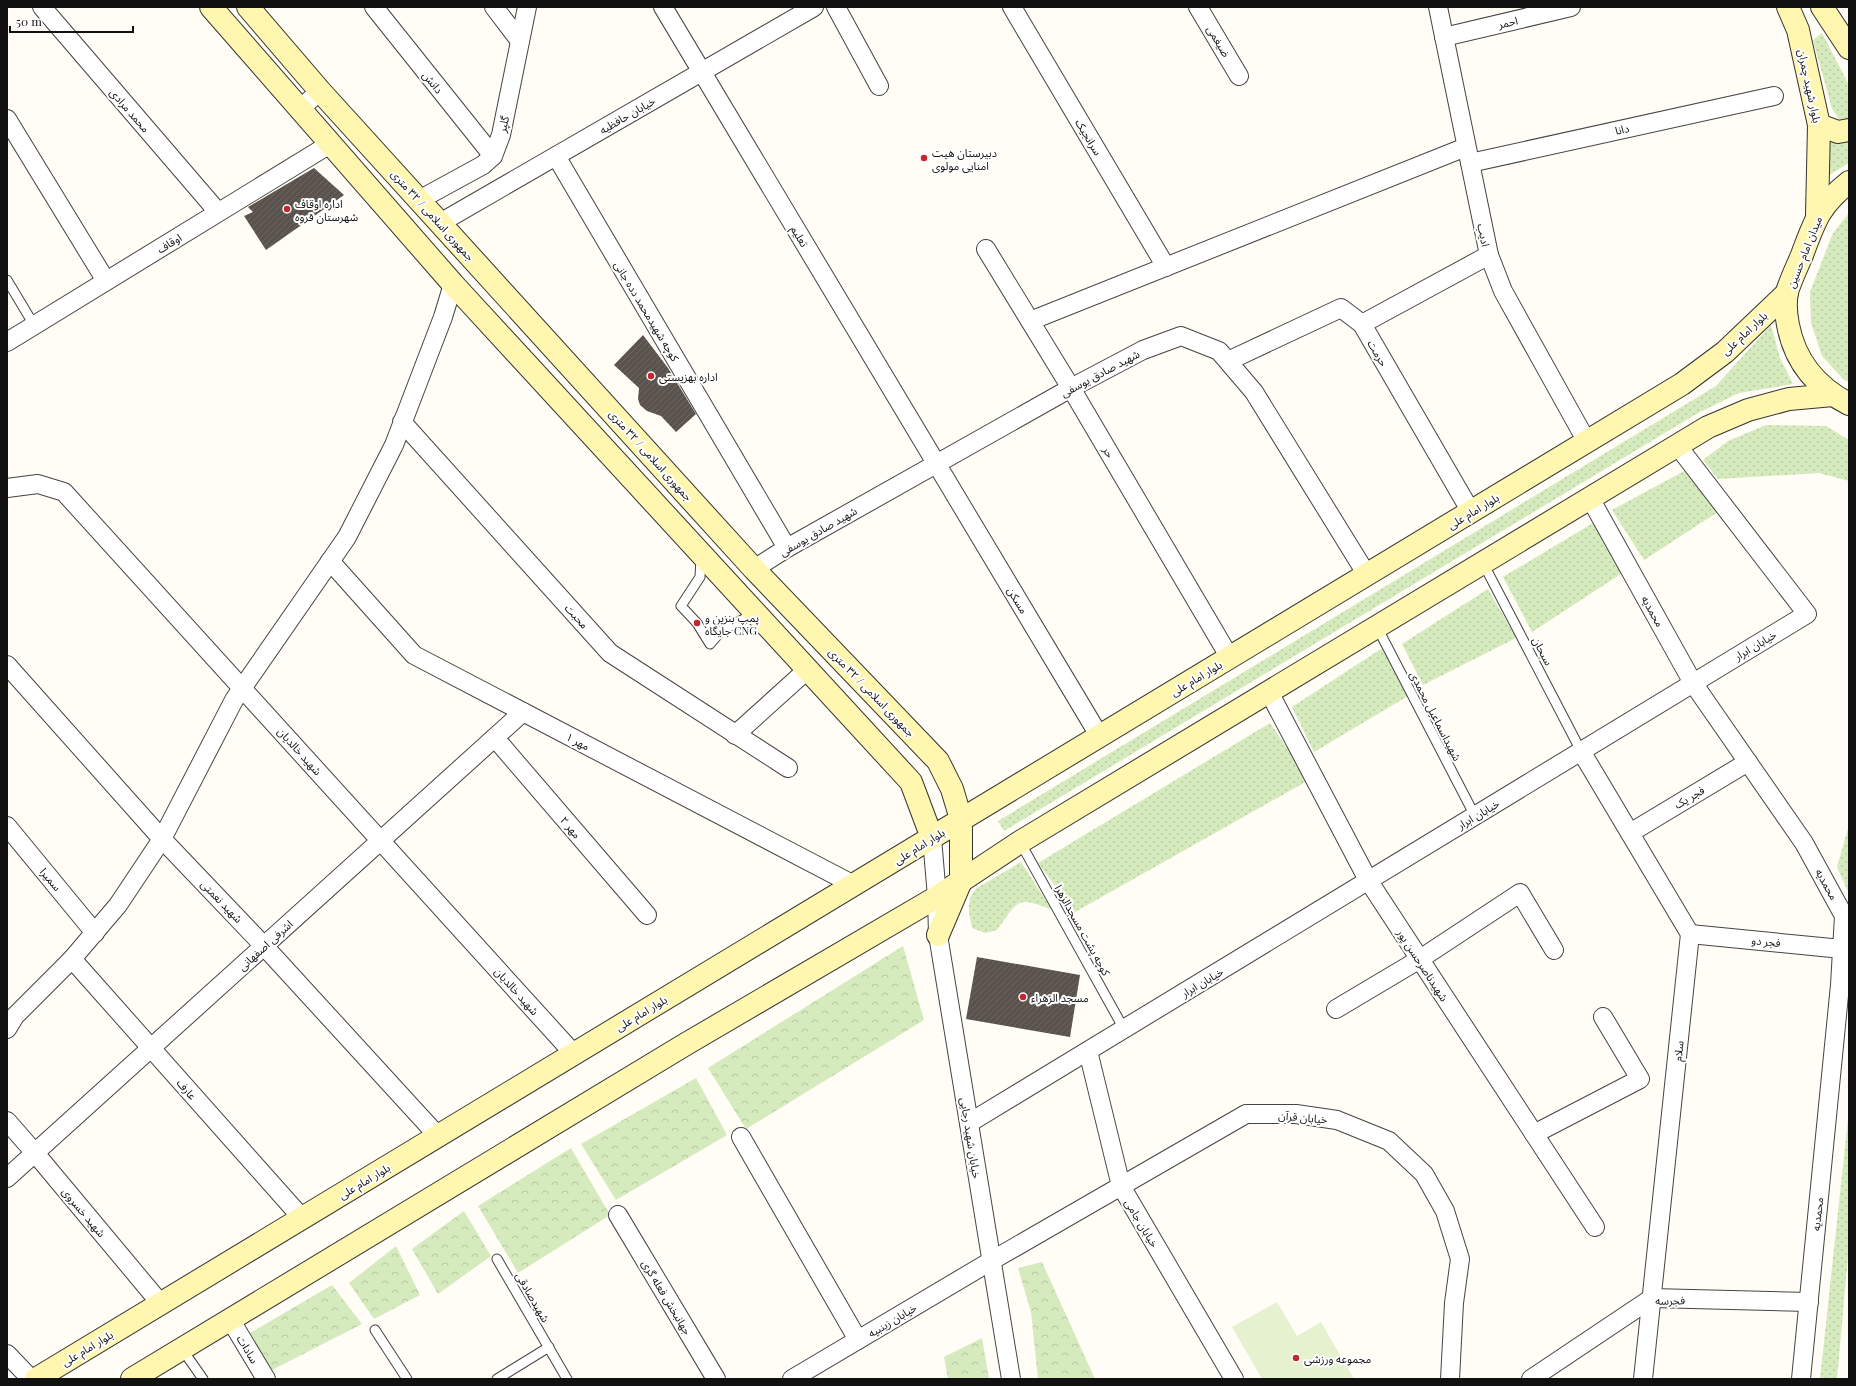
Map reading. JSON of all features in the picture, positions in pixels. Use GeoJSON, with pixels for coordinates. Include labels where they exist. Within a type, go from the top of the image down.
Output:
{"type":"FeatureCollection","features":[{"type":"Feature","properties":{"kind":"main road"},"geometry":{"type":"LineString","coordinates":[[211,7],[454,284],[911,782],[932,838]]}},
{"type":"Feature","properties":{"kind":"main road","name":"جمهوری اسلامی / ۳۲ متری"},"geometry":{"type":"LineString","coordinates":[[248,7],[320,91],[754,569],[938,761],[952,789],[961,819],[961,881],[938,935]]}},
{"type":"Feature","properties":{"kind":"main road","name":"بلوار شهید چمران"},"geometry":{"type":"LineString","coordinates":[[1788,7],[1798,30],[1819,125],[1817,215]]}},
{"type":"Feature","properties":{"kind":"main road"},"geometry":{"type":"LineString","coordinates":[[1822,7],[1849,48]]}},
{"type":"Feature","properties":{"kind":"main road"},"geometry":{"type":"LineString","coordinates":[[1819,125],[1838,132],[1849,130]]}},
{"type":"Feature","properties":{"kind":"main road","name":"میدان امام حسین"},"geometry":{"type":"LineString","coordinates":[[1841,400],[1814,380],[1800,362],[1790,340],[1786,316],[1787,293],[1817,215],[1832,195],[1849,182]]}},
{"type":"Feature","properties":{"kind":"main road","name":"بلوار امام علی"},"geometry":{"type":"LineString","coordinates":[[36,1379],[1682,384],[1725,352],[1787,293]]}},
{"type":"Feature","properties":{"kind":"main road"},"geometry":{"type":"LineString","coordinates":[[132,1379],[686,1044],[937,896],[1020,842],[1708,427],[1748,410],[1790,399],[1841,400]]}},
{"type":"Feature","properties":{"kind":"street","name":"محمد مرادی"},"geometry":{"type":"LineString","coordinates":[[42,7],[218,212]]}},
{"type":"Feature","properties":{"kind":"street","name":"دانش"},"geometry":{"type":"LineString","coordinates":[[374,7],[493,156]]}},
{"type":"Feature","properties":{"kind":"street"},"geometry":{"type":"LineString","coordinates":[[494,7],[520,41]]}},
{"type":"Feature","properties":{"kind":"street","name":"گلپر"},"geometry":{"type":"LineString","coordinates":[[493,156],[501,135],[528,7]]}},
{"type":"Feature","properties":{"kind":"street","name":"تعلیم"},"geometry":{"type":"LineString","coordinates":[[663,7],[937,464]]}},
{"type":"Feature","properties":{"kind":"street","name":"خیابان حافظیه"},"geometry":{"type":"LineString","coordinates":[[440,223],[814,7]]}},
{"type":"Feature","properties":{"kind":"street"},"geometry":{"type":"LineString","coordinates":[[836,7],[880,86]]}},
{"type":"Feature","properties":{"kind":"street","name":"سرانجیک"},"geometry":{"type":"LineString","coordinates":[[1012,7],[1166,266]]}},
{"type":"Feature","properties":{"kind":"street","name":"ضیغمی"},"geometry":{"type":"LineString","coordinates":[[1198,7],[1239,76]]}},
{"type":"Feature","properties":{"kind":"street","name":"ادیب"},"geometry":{"type":"LineString","coordinates":[[1438,7],[1488,255],[1503,291],[1587,442]]}},
{"type":"Feature","properties":{"kind":"street","name":"احمر"},"geometry":{"type":"LineString","coordinates":[[1444,37],[1571,7]]}},
{"type":"Feature","properties":{"kind":"street"},"geometry":{"type":"LineString","coordinates":[[300,109],[320,91]]}},
{"type":"Feature","properties":{"kind":"street","name":"دانا"},"geometry":{"type":"LineString","coordinates":[[1030,321],[1166,266],[1468,155],[1774,96]]}},
{"type":"Feature","properties":{"kind":"street"},"geometry":{"type":"LineString","coordinates":[[7,120],[106,281]]}},
{"type":"Feature","properties":{"kind":"street","name":"اوقاف"},"geometry":{"type":"LineString","coordinates":[[7,342],[330,144]]}},
{"type":"Feature","properties":{"kind":"street"},"geometry":{"type":"LineString","coordinates":[[419,200],[483,165],[493,156]]}},
{"type":"Feature","properties":{"kind":"street","name":"کوچه شهیدمحمد دده جانی"},"geometry":{"type":"LineString","coordinates":[[556,156],[787,548]]}},
{"type":"Feature","properties":{"kind":"street","name":"حر"},"geometry":{"type":"LineString","coordinates":[[986,249],[1071,388],[1230,658]]}},
{"type":"Feature","properties":{"kind":"street"},"geometry":{"type":"LineString","coordinates":[[1362,324],[1488,255]]}},
{"type":"Feature","properties":{"kind":"street"},"geometry":{"type":"LineString","coordinates":[[10,1017],[72,959],[118,905],[162,839],[234,700],[347,537],[394,445],[443,317],[454,284]]}},
{"type":"Feature","properties":{"kind":"street","name":"حرمت"},"geometry":{"type":"LineString","coordinates":[[1228,361],[1341,308],[1362,324],[1471,512]]}},
{"type":"Feature","properties":{"kind":"street","name":"شهید صادق یوسفی"},"geometry":{"type":"LineString","coordinates":[[754,569],[787,548],[1071,388],[1143,350],[1181,336],[1219,351],[1254,392],[1367,575]]}},
{"type":"Feature","properties":{"kind":"street","name":"محبت"},"geometry":{"type":"LineString","coordinates":[[402,422],[610,653],[788,768]]}},
{"type":"Feature","properties":{"kind":"street","name":"خیابان ابرار"},"geometry":{"type":"LineString","coordinates":[[969,1124],[1806,614],[1678,445]]}},
{"type":"Feature","properties":{"kind":"street","name":"مسکن"},"geometry":{"type":"LineString","coordinates":[[937,464],[1100,736]]}},
{"type":"Feature","properties":{"kind":"street","name":"شهید خالدیان"},"geometry":{"type":"LineString","coordinates":[[7,488],[38,484],[64,492],[574,1054]]}},
{"type":"Feature","properties":{"kind":"street","name":"محمدیه"},"geometry":{"type":"LineString","coordinates":[[1590,498],[1693,683],[1804,842],[1844,916],[1801,1379]]}},
{"type":"Feature","properties":{"kind":"street","name":"مهر ۱"},"geometry":{"type":"LineString","coordinates":[[330,561],[414,655],[854,885]]}},
{"type":"Feature","properties":{"kind":"street","name":"شهید نعمتی"},"geometry":{"type":"LineString","coordinates":[[7,665],[162,839],[264,946],[438,1136]]}},
{"type":"Feature","properties":{"kind":"street"},"geometry":{"type":"LineString","coordinates":[[735,735],[808,669]]}},
{"type":"Feature","properties":{"kind":"street","name":"شهیدناصرحسن پور"},"geometry":{"type":"LineString","coordinates":[[1269,692],[1368,880],[1595,1227]]}},
{"type":"Feature","properties":{"kind":"street","name":"اشرفی اصفهانی"},"geometry":{"type":"LineString","coordinates":[[7,1178],[523,712]]}},
{"type":"Feature","properties":{"kind":"street","name":"مهر ۲"},"geometry":{"type":"LineString","coordinates":[[495,738],[647,915]]}},
{"type":"Feature","properties":{"kind":"street"},"geometry":{"type":"LineString","coordinates":[[1581,751],[1690,934]]}},
{"type":"Feature","properties":{"kind":"street","name":"فجر یک"},"geometry":{"type":"LineString","coordinates":[[1630,832],[1748,762]]}},
{"type":"Feature","properties":{"kind":"street","name":"سمیرا"},"geometry":{"type":"LineString","coordinates":[[7,826],[95,932]]}},
{"type":"Feature","properties":{"kind":"street","name":"خیابان شهید رجایی"},"geometry":{"type":"LineString","coordinates":[[932,838],[937,896],[938,935],[1011,1379]]}},
{"type":"Feature","properties":{"kind":"street"},"geometry":{"type":"LineString","coordinates":[[1336,1009],[1420,959],[1520,894],[1554,950]]}},
{"type":"Feature","properties":{"kind":"street","name":"فجر دو"},"geometry":{"type":"LineString","coordinates":[[1690,934],[1842,949]]}},
{"type":"Feature","properties":{"kind":"street","name":"سلام"},"geometry":{"type":"LineString","coordinates":[[1643,1379],[1690,934]]}},
{"type":"Feature","properties":{"kind":"street","name":"عارف"},"geometry":{"type":"LineString","coordinates":[[72,959],[302,1218]]}},
{"type":"Feature","properties":{"kind":"street"},"geometry":{"type":"LineString","coordinates":[[1534,1134],[1640,1079],[1603,1018]]}},
{"type":"Feature","properties":{"kind":"street","name":"خیابان جامی"},"geometry":{"type":"LineString","coordinates":[[1088,1051],[1121,1186],[1234,1379]]}},
{"type":"Feature","properties":{"kind":"street","name":"خیابان قرآن"},"geometry":{"type":"LineString","coordinates":[[991,1261],[1246,1114],[1296,1114],[1337,1120],[1389,1141],[1424,1174],[1445,1211],[1460,1258],[1454,1303],[1450,1379]]}},
{"type":"Feature","properties":{"kind":"street","name":"شهید خسروی"},"geometry":{"type":"LineString","coordinates":[[7,1121],[161,1304]]}},
{"type":"Feature","properties":{"kind":"street"},"geometry":{"type":"LineString","coordinates":[[740,1137],[858,1340]]}},
{"type":"Feature","properties":{"kind":"street","name":"جهانبخش فعله گری"},"geometry":{"type":"LineString","coordinates":[[618,1215],[716,1379]]}},
{"type":"Feature","properties":{"kind":"street","name":"خیابان زینبیه"},"geometry":{"type":"LineString","coordinates":[[792,1379],[991,1261]]}},
{"type":"Feature","properties":{"kind":"street","name":"فجرسه"},"geometry":{"type":"LineString","coordinates":[[1531,1379],[1652,1298],[1809,1302]]}},
{"type":"Feature","properties":{"kind":"street","name":"سادات"},"geometry":{"type":"LineString","coordinates":[[230,1319],[266,1379]]}},
{"type":"Feature","properties":{"kind":"street"},"geometry":{"type":"LineString","coordinates":[[7,1354],[31,1379]]}},
{"type":"Feature","properties":{"kind":"lane"},"geometry":{"type":"LineString","coordinates":[[7,280],[34,325]]}},
{"type":"Feature","properties":{"kind":"lane"},"geometry":{"type":"LineString","coordinates":[[702,554],[700,577],[681,606],[696,623],[710,644],[722,630],[756,613]]}},
{"type":"Feature","properties":{"kind":"lane","name":"سبحان"},"geometry":{"type":"LineString","coordinates":[[1483,563],[1581,751]]}},
{"type":"Feature","properties":{"kind":"lane","name":"شهیداسماعیل محمدی"},"geometry":{"type":"LineString","coordinates":[[1377,627],[1475,816]]}},
{"type":"Feature","properties":{"kind":"lane","name":"کوچه پشت مسجدالزهرا"},"geometry":{"type":"LineString","coordinates":[[1020,842],[1124,1029]]}},
{"type":"Feature","properties":{"kind":"lane","name":"شهیدصادقی"},"geometry":{"type":"LineString","coordinates":[[497,1259],[568,1379]]}},
{"type":"Feature","properties":{"kind":"lane"},"geometry":{"type":"LineString","coordinates":[[375,1330],[407,1379]]}},
{"type":"Feature","properties":{"kind":"lane"},"geometry":{"type":"LineString","coordinates":[[497,1379],[549,1347]]}},
{"type":"Feature","properties":{"kind":"lane"},"geometry":{"type":"LineString","coordinates":[[182,1349],[203,1379]]}},
{"type":"Feature","properties":{"kind":"green space"},"geometry":{"type":"Polygon","coordinates":[[[1822,33],[1849,85],[1849,121],[1840,120],[1832,109],[1813,40],[1822,33]]]}},
{"type":"Feature","properties":{"kind":"green space"},"geometry":{"type":"Polygon","coordinates":[[[1829,139],[1849,142],[1849,163],[1829,175],[1829,139]]]}},
{"type":"Feature","properties":{"kind":"green space"},"geometry":{"type":"Polygon","coordinates":[[[1849,213],[1849,382],[1844,380],[1822,356],[1811,323],[1810,292],[1833,233],[1849,213]]]}},
{"type":"Feature","properties":{"kind":"green space"},"geometry":{"type":"Polygon","coordinates":[[[1771,325],[1780,358],[1793,384],[1739,393],[1698,413],[1004,831],[998,821],[1716,386],[1771,325]]]}},
{"type":"Feature","properties":{"kind":"green space"},"geometry":{"type":"Polygon","coordinates":[[[1766,425],[1826,426],[1849,440],[1849,481],[1819,473],[1718,479],[1703,460],[1728,441],[1766,425]]]}},
{"type":"Feature","properties":{"kind":"green space"},"geometry":{"type":"Polygon","coordinates":[[[1688,469],[1724,508],[1644,560],[1612,510],[1688,469]]]}},
{"type":"Feature","properties":{"kind":"green space"},"geometry":{"type":"Polygon","coordinates":[[[1598,520],[1630,568],[1532,632],[1503,577],[1598,520]]]}},
{"type":"Feature","properties":{"kind":"green space"},"geometry":{"type":"Polygon","coordinates":[[[1488,589],[1516,638],[1423,685],[1402,644],[1488,589]]]}},
{"type":"Feature","properties":{"kind":"green space"},"geometry":{"type":"Polygon","coordinates":[[[1384,647],[1408,696],[1314,752],[1292,707],[1384,647]]]}},
{"type":"Feature","properties":{"kind":"green space"},"geometry":{"type":"Polygon","coordinates":[[[1270,723],[1309,780],[1075,912],[1038,863],[1270,723]]]}},
{"type":"Feature","properties":{"kind":"green space"},"geometry":{"type":"Polygon","coordinates":[[[1849,825],[1849,894],[1837,867],[1849,825]]]}},
{"type":"Feature","properties":{"kind":"green space"},"geometry":{"type":"Polygon","coordinates":[[[1021,862],[1052,910],[1040,905],[1024,902],[1014,907],[997,930],[985,933],[972,928],[969,902],[973,893],[977,888],[1021,862]]]}},
{"type":"Feature","properties":{"kind":"green space"},"geometry":{"type":"Polygon","coordinates":[[[903,946],[924,1020],[746,1129],[708,1068],[903,946]]]}},
{"type":"Feature","properties":{"kind":"green space"},"geometry":{"type":"Polygon","coordinates":[[[696,1078],[727,1135],[616,1200],[581,1144],[696,1078]]]}},
{"type":"Feature","properties":{"kind":"green space"},"geometry":{"type":"Polygon","coordinates":[[[1849,1110],[1849,1245],[1837,1379],[1820,1379],[1849,1110]]]}},
{"type":"Feature","properties":{"kind":"green space"},"geometry":{"type":"Polygon","coordinates":[[[571,1148],[610,1215],[518,1273],[478,1206],[571,1148]]]}},
{"type":"Feature","properties":{"kind":"green space"},"geometry":{"type":"Polygon","coordinates":[[[464,1211],[491,1256],[438,1294],[412,1249],[464,1211]]]}},
{"type":"Feature","properties":{"kind":"green space"},"geometry":{"type":"Polygon","coordinates":[[[396,1246],[420,1295],[374,1319],[349,1283],[396,1246]]]}},
{"type":"Feature","properties":{"kind":"green space"},"geometry":{"type":"Polygon","coordinates":[[[1042,1262],[1095,1379],[1038,1379],[1031,1312],[1018,1268],[1042,1262]]]}},
{"type":"Feature","properties":{"kind":"green space"},"geometry":{"type":"Polygon","coordinates":[[[332,1285],[362,1324],[272,1370],[250,1333],[332,1285]]]}},
{"type":"Feature","properties":{"kind":"green space","name":"مجموعه ورزشی"},"geometry":{"type":"Polygon","coordinates":[[[1277,1302],[1297,1336],[1321,1322],[1354,1379],[1262,1379],[1232,1327],[1277,1302]]]}},
{"type":"Feature","properties":{"kind":"green space"},"geometry":{"type":"Polygon","coordinates":[[[982,1338],[989,1379],[948,1379],[944,1357],[982,1338]]]}},
{"type":"Feature","properties":{"kind":"building","name":"اداره اوقاف شهرستان قروه"},"geometry":{"type":"Polygon","coordinates":[[[314,168],[344,195],[266,250],[244,216],[253,212],[248,207],[314,168]]]}},
{"type":"Feature","properties":{"kind":"building","name":"اداره بهزیستی"},"geometry":{"type":"Polygon","coordinates":[[[643,335],[668,368],[696,414],[676,432],[661,416],[647,411],[640,405],[638,399],[639,388],[614,365],[643,335]]]}},
{"type":"Feature","properties":{"kind":"building","name":"مسجد الزهراء"},"geometry":{"type":"Polygon","coordinates":[[[977,957],[1080,975],[1070,1037],[966,1019],[977,957]]]}},
{"type":"Feature","properties":{"kind":"place","name":"دبیرستان هیت امنایی مولوی"},"geometry":{"type":"Point","coordinates":[924,158]}},
{"type":"Feature","properties":{"kind":"place","name":"اداره اوقاف شهرستان قروه"},"geometry":{"type":"Point","coordinates":[287,209]}},
{"type":"Feature","properties":{"kind":"place","name":"اداره بهزیستی"},"geometry":{"type":"Point","coordinates":[651,376]}},
{"type":"Feature","properties":{"kind":"place","name":"پمپ بنزین و جایگاه CNG"},"geometry":{"type":"Point","coordinates":[697,623]}},
{"type":"Feature","properties":{"kind":"place","name":"مسجد الزهراء"},"geometry":{"type":"Point","coordinates":[1023,997]}},
{"type":"Feature","properties":{"kind":"place","name":"مجموعه ورزشی"},"geometry":{"type":"Point","coordinates":[1296,1358]}}]}
